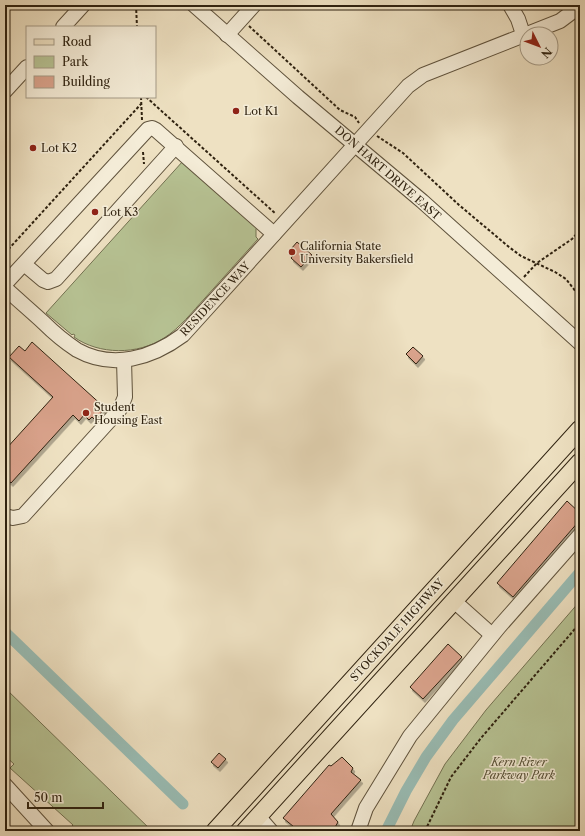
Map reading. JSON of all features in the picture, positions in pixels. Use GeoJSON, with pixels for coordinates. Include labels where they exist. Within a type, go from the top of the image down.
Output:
{"type":"FeatureCollection","features":[{"type":"Feature","properties":{"kind":"main road","name":"STOCKDALE HIGHWAY"},"geometry":{"type":"LineString","coordinates":[[215,831],[580,429]]}},
{"type":"Feature","properties":{"kind":"main road","name":"STOCKDALE HIGHWAY"},"geometry":{"type":"LineString","coordinates":[[245,831],[580,462]]}},
{"type":"Feature","properties":{"kind":"main road"},"geometry":{"type":"LineString","coordinates":[[258,816],[255,808],[257,802],[308,743],[315,732],[320,715]]}},
{"type":"Feature","properties":{"kind":"street"},"geometry":{"type":"LineString","coordinates":[[64,26],[83,5]]}},
{"type":"Feature","properties":{"kind":"street","name":"DON HART DRIVE EAST"},"geometry":{"type":"LineString","coordinates":[[194,5],[298,97],[422,201],[580,343]]}},
{"type":"Feature","properties":{"kind":"street"},"geometry":{"type":"LineString","coordinates":[[227,35],[254,5]]}},
{"type":"Feature","properties":{"kind":"street"},"geometry":{"type":"LineString","coordinates":[[510,5],[518,18],[520,26]]}},
{"type":"Feature","properties":{"kind":"street","name":"RESIDENCE WAY"},"geometry":{"type":"LineString","coordinates":[[546,26],[560,21],[580,6]]}},
{"type":"Feature","properties":{"kind":"street","name":"RESIDENCE WAY"},"geometry":{"type":"LineString","coordinates":[[5,288],[64,341],[78,350],[107,360],[124,360],[151,354],[161,350],[183,335],[408,86],[423,75],[519,36]]}},
{"type":"Feature","properties":{"kind":"street"},"geometry":{"type":"LineString","coordinates":[[5,91],[26,68]]}},
{"type":"Feature","properties":{"kind":"street"},"geometry":{"type":"LineString","coordinates":[[5,284],[148,129],[152,128],[176,146],[274,234]]}},
{"type":"Feature","properties":{"kind":"street"},"geometry":{"type":"LineString","coordinates":[[24,264],[43,280],[48,282],[56,279],[176,146]]}},
{"type":"Feature","properties":{"kind":"street"},"geometry":{"type":"LineString","coordinates":[[5,516],[13,518],[23,516],[120,409],[125,397],[124,360]]}},
{"type":"Feature","properties":{"kind":"street"},"geometry":{"type":"LineString","coordinates":[[358,831],[366,808],[410,736],[492,635],[580,535]]}},
{"type":"Feature","properties":{"kind":"street"},"geometry":{"type":"LineString","coordinates":[[454,601],[492,635]]}},
{"type":"Feature","properties":{"kind":"street"},"geometry":{"type":"LineString","coordinates":[[5,785],[47,831]]}},
{"type":"Feature","properties":{"kind":"street"},"geometry":{"type":"LineString","coordinates":[[258,816],[271,831]]}},
{"type":"Feature","properties":{"kind":"path"},"geometry":{"type":"LineString","coordinates":[[136,5],[137,26]]}},
{"type":"Feature","properties":{"kind":"path"},"geometry":{"type":"LineString","coordinates":[[241,20],[340,110],[355,117],[359,123]]}},
{"type":"Feature","properties":{"kind":"path"},"geometry":{"type":"LineString","coordinates":[[147,98],[276,214]]}},
{"type":"Feature","properties":{"kind":"path"},"geometry":{"type":"LineString","coordinates":[[5,253],[141,104]]}},
{"type":"Feature","properties":{"kind":"path"},"geometry":{"type":"LineString","coordinates":[[377,136],[403,153],[459,205],[505,244],[522,256],[566,279],[580,297]]}},
{"type":"Feature","properties":{"kind":"path"},"geometry":{"type":"LineString","coordinates":[[516,285],[537,263],[572,239],[580,230]]}},
{"type":"Feature","properties":{"kind":"path"},"geometry":{"type":"LineString","coordinates":[[425,831],[451,777],[481,738],[580,623]]}},
{"type":"Feature","properties":{"kind":"green space"},"geometry":{"type":"Polygon","coordinates":[[[183,161],[258,226],[256,229],[256,237],[258,239],[186,320],[175,330],[154,344],[142,348],[119,351],[107,350],[84,343],[74,337],[75,335],[72,335],[46,313],[183,161]]]}},
{"type":"Feature","properties":{"kind":"green space","name":"Kern River Parkway Park"},"geometry":{"type":"Polygon","coordinates":[[[580,601],[580,831],[410,831],[445,764],[486,710],[580,601]]]}},
{"type":"Feature","properties":{"kind":"green space"},"geometry":{"type":"Polygon","coordinates":[[[5,688],[152,831],[68,831],[73,825],[10,768],[14,764],[5,756],[5,688]]]}},
{"type":"Feature","properties":{"kind":"building"},"geometry":{"type":"Polygon","coordinates":[[[297,242],[312,255],[301,267],[291,258],[295,253],[291,249],[297,242]]]}},
{"type":"Feature","properties":{"kind":"building","name":"Student Housing East"},"geometry":{"type":"Polygon","coordinates":[[[32,342],[105,408],[95,420],[92,417],[89,420],[84,415],[79,421],[73,415],[11,483],[5,478],[5,450],[53,397],[9,357],[19,346],[25,351],[32,342]]]}},
{"type":"Feature","properties":{"kind":"building"},"geometry":{"type":"Polygon","coordinates":[[[413,347],[423,356],[416,364],[406,354],[413,347]]]}},
{"type":"Feature","properties":{"kind":"building"},"geometry":{"type":"Polygon","coordinates":[[[567,501],[580,513],[580,520],[513,597],[497,583],[567,501]]]}},
{"type":"Feature","properties":{"kind":"building"},"geometry":{"type":"Polygon","coordinates":[[[448,644],[462,657],[423,699],[410,687],[448,644]]]}},
{"type":"Feature","properties":{"kind":"building"},"geometry":{"type":"Polygon","coordinates":[[[219,753],[226,759],[218,768],[211,762],[219,753]]]}},
{"type":"Feature","properties":{"kind":"building"},"geometry":{"type":"Polygon","coordinates":[[[342,757],[353,768],[351,772],[361,780],[331,814],[338,822],[333,831],[299,831],[283,818],[329,765],[331,766],[342,757]]]}},
{"type":"Feature","properties":{"kind":"waterway"},"geometry":{"type":"LineString","coordinates":[[386,831],[406,791],[426,757],[453,720],[580,572]]}},
{"type":"Feature","properties":{"kind":"waterway"},"geometry":{"type":"LineString","coordinates":[[5,632],[183,804]]}},
{"type":"Feature","properties":{"kind":"place","name":"Lot K1"},"geometry":{"type":"Point","coordinates":[236,111]}},
{"type":"Feature","properties":{"kind":"place","name":"Lot K2"},"geometry":{"type":"Point","coordinates":[33,148]}},
{"type":"Feature","properties":{"kind":"place","name":"Lot K3"},"geometry":{"type":"Point","coordinates":[95,212]}},
{"type":"Feature","properties":{"kind":"place","name":"California State University Bakersfield"},"geometry":{"type":"Point","coordinates":[292,252]}},
{"type":"Feature","properties":{"kind":"place","name":"Student Housing East"},"geometry":{"type":"Point","coordinates":[86,413]}}]}
